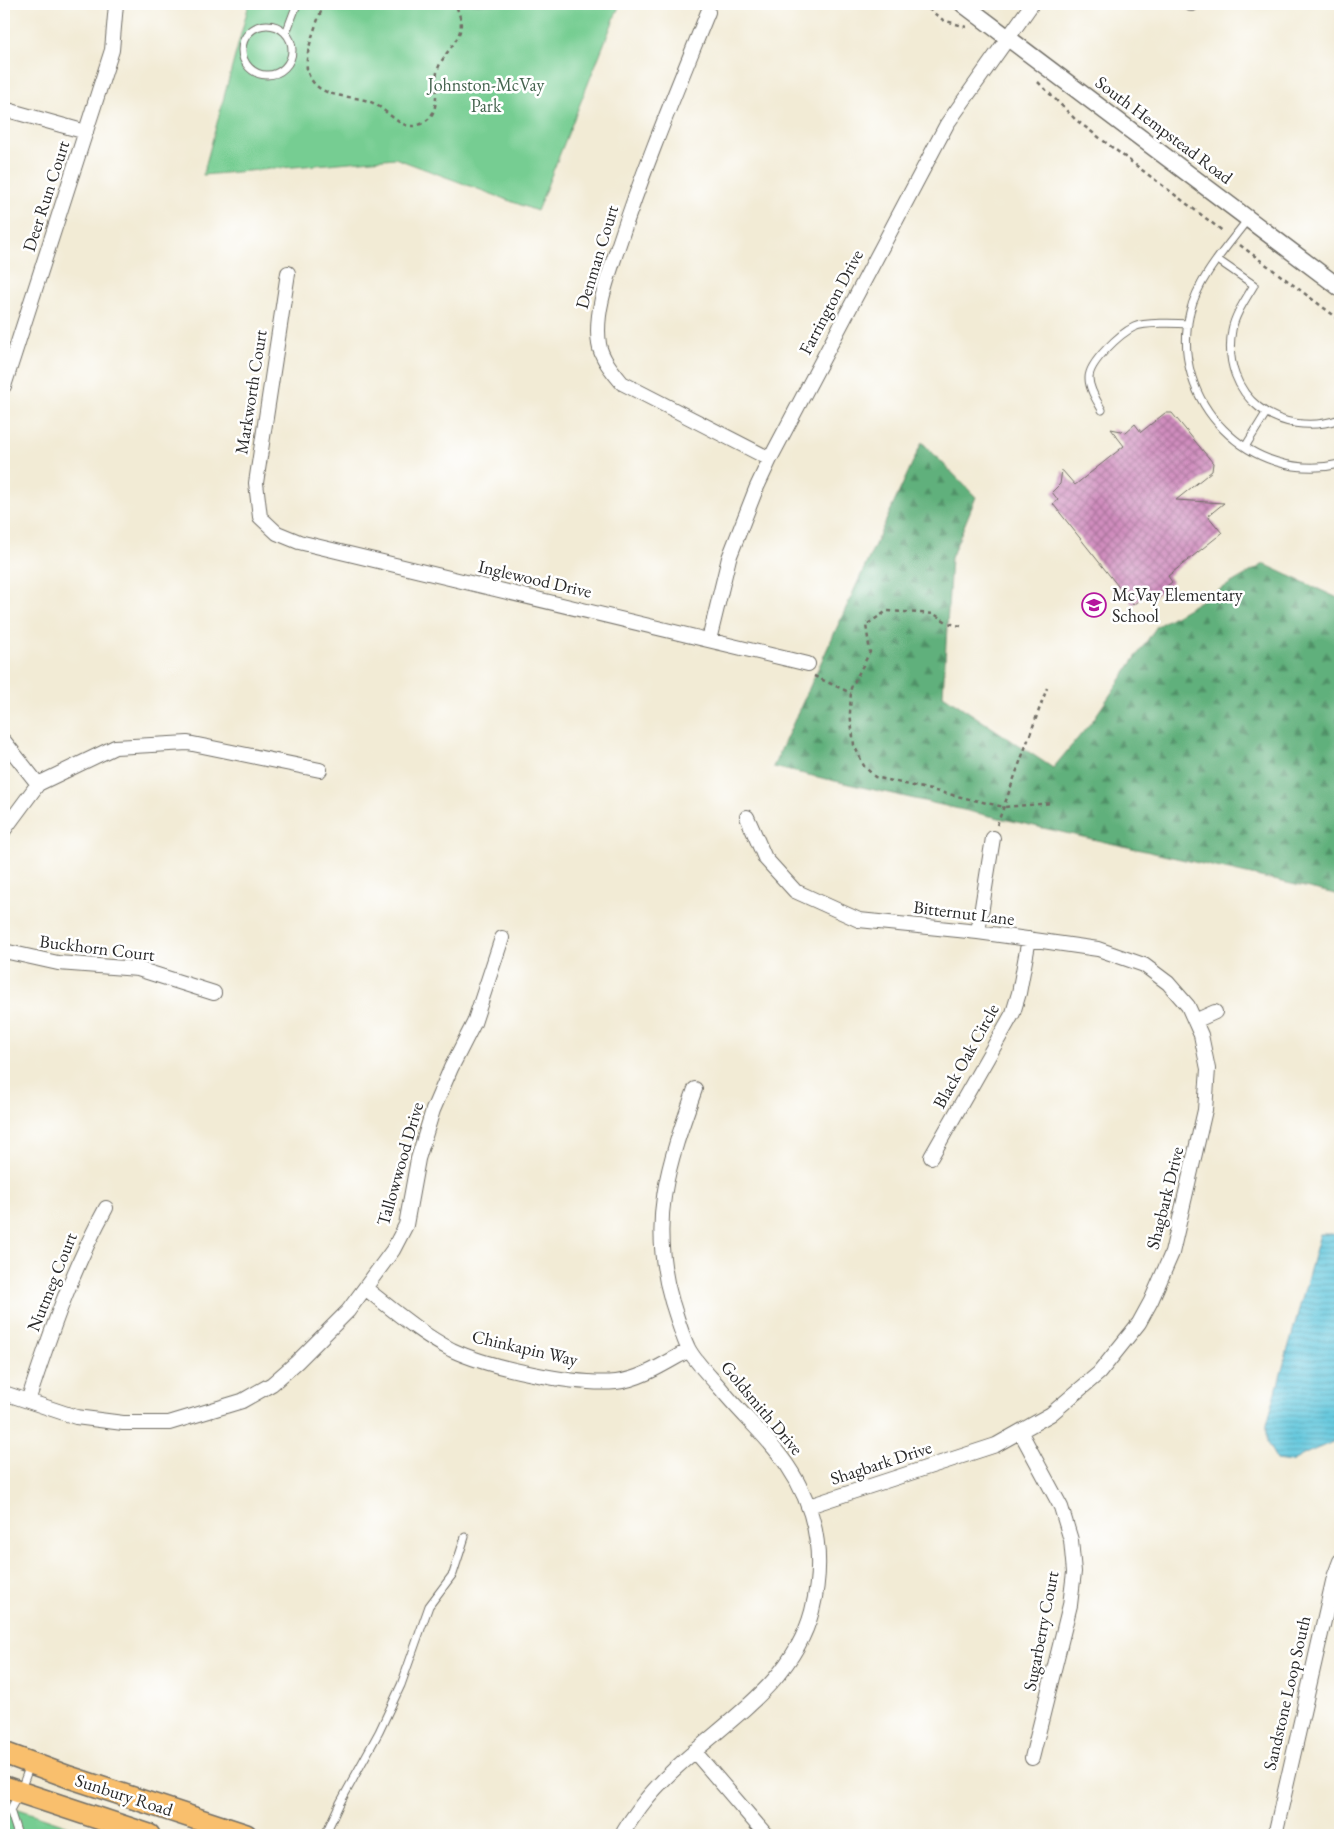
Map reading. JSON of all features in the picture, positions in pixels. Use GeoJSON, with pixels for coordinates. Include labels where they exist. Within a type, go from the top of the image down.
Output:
{"type":"FeatureCollection","features":[{"type":"Feature","properties":{"kind":"main road","name":"Sunbury Road"},"geometry":{"type":"LineString","coordinates":[[4,1753],[246,1835]]}},
{"type":"Feature","properties":{"kind":"main road","name":"Sunbury Road"},"geometry":{"type":"LineString","coordinates":[[9,1800],[149,1835]]}},
{"type":"Feature","properties":{"kind":"street","name":"Deer Run Court"},"geometry":{"type":"LineString","coordinates":[[4,386],[112,50],[116,4]]}},
{"type":"Feature","properties":{"kind":"street","name":"South Hempstead Road"},"geometry":{"type":"LineString","coordinates":[[963,4],[1340,288]]}},
{"type":"Feature","properties":{"kind":"street","name":"Farrington Drive"},"geometry":{"type":"LineString","coordinates":[[709,640],[729,558],[770,459],[947,124],[1007,36],[1032,4]]}},
{"type":"Feature","properties":{"kind":"street","name":"Denman Court"},"geometry":{"type":"LineString","coordinates":[[708,12],[656,140],[610,271],[597,322],[599,346],[609,368],[622,383],[770,459]]}},
{"type":"Feature","properties":{"kind":"street"},"geometry":{"type":"LineString","coordinates":[[4,109],[86,132]]}},
{"type":"Feature","properties":{"kind":"street","name":"Markworth Court"},"geometry":{"type":"LineString","coordinates":[[260,517],[257,476],[288,273]]}},
{"type":"Feature","properties":{"kind":"street","name":"Inglewood Drive"},"geometry":{"type":"LineString","coordinates":[[260,517],[278,533],[299,542],[808,664]]}},
{"type":"Feature","properties":{"kind":"street"},"geometry":{"type":"LineString","coordinates":[[4,741],[38,784]]}},
{"type":"Feature","properties":{"kind":"street"},"geometry":{"type":"LineString","coordinates":[[4,830],[38,784],[115,748],[188,743],[320,770]]}},
{"type":"Feature","properties":{"kind":"street","name":"Bitternut Lane"},"geometry":{"type":"LineString","coordinates":[[747,817],[765,858],[795,891],[859,920],[978,932],[1098,949],[1144,965],[1173,988],[1188,1006],[1195,1021]]}},
{"type":"Feature","properties":{"kind":"street"},"geometry":{"type":"LineString","coordinates":[[978,932],[993,838]]}},
{"type":"Feature","properties":{"kind":"street","name":"Tallowwood Drive"},"geometry":{"type":"LineString","coordinates":[[4,1393],[76,1417],[123,1423],[170,1423],[242,1401],[272,1384],[297,1362],[348,1310],[393,1250],[406,1225],[418,1159],[433,1110],[451,1068],[474,1023],[502,938]]}},
{"type":"Feature","properties":{"kind":"street","name":"Black Oak Circle"},"geometry":{"type":"LineString","coordinates":[[931,1156],[1012,1013],[1019,993],[1029,939]]}},
{"type":"Feature","properties":{"kind":"street","name":"Buckhorn Court"},"geometry":{"type":"LineString","coordinates":[[4,951],[58,963],[138,969],[214,993]]}},
{"type":"Feature","properties":{"kind":"street"},"geometry":{"type":"LineString","coordinates":[[1195,1021],[1215,1012]]}},
{"type":"Feature","properties":{"kind":"street","name":"Shagbark Drive"},"geometry":{"type":"LineString","coordinates":[[809,1506],[996,1445],[1021,1433],[1051,1414],[1099,1373],[1139,1323],[1162,1277],[1178,1236],[1205,1110],[1208,1069],[1201,1035],[1195,1021]]}},
{"type":"Feature","properties":{"kind":"street","name":"Goldsmith Drive"},"geometry":{"type":"LineString","coordinates":[[622,1835],[655,1787],[765,1690],[786,1666],[800,1641],[811,1613],[818,1581],[819,1558],[816,1531],[809,1506],[787,1464],[689,1350],[664,1275],[660,1247],[662,1201],[671,1157],[695,1089]]}},
{"type":"Feature","properties":{"kind":"street","name":"Nutmeg Court"},"geometry":{"type":"LineString","coordinates":[[28,1400],[65,1293],[86,1246],[106,1208]]}},
{"type":"Feature","properties":{"kind":"street","name":"Chinkapin Way"},"geometry":{"type":"LineString","coordinates":[[365,1288],[421,1331],[452,1350],[485,1362],[564,1379],[616,1382],[642,1375],[689,1350]]}},
{"type":"Feature","properties":{"kind":"street","name":"Sugarberry Court"},"geometry":{"type":"LineString","coordinates":[[1021,1433],[1061,1507],[1072,1540],[1074,1572],[1070,1605],[1032,1758]]}},
{"type":"Feature","properties":{"kind":"street","name":"Sandstone Loop South"},"geometry":{"type":"LineString","coordinates":[[1275,1835],[1334,1577],[1340,1561]]}},
{"type":"Feature","properties":{"kind":"street"},"geometry":{"type":"LineString","coordinates":[[694,1751],[766,1835]]}},
{"type":"Feature","properties":{"kind":"lane"},"geometry":{"type":"LineString","coordinates":[[286,33],[277,27],[267,25],[256,27],[248,33],[243,42],[242,53],[245,63],[252,71],[262,75],[272,75],[282,71],[289,63],[292,53],[291,42],[286,33],[297,4]]}},
{"type":"Feature","properties":{"kind":"lane"},"geometry":{"type":"LineString","coordinates":[[1248,219],[1197,293],[1188,324],[1188,352],[1197,393],[1219,427],[1245,448],[1270,460],[1290,465],[1311,467],[1340,464]]}},
{"type":"Feature","properties":{"kind":"lane"},"geometry":{"type":"LineString","coordinates":[[1218,260],[1254,285],[1242,305],[1232,329],[1230,355],[1237,380],[1251,402],[1266,413],[1296,425],[1322,425],[1340,419]]}},
{"type":"Feature","properties":{"kind":"lane"},"geometry":{"type":"LineString","coordinates":[[1102,410],[1092,391],[1089,377],[1097,359],[1116,340],[1135,326],[1188,324]]}},
{"type":"Feature","properties":{"kind":"lane"},"geometry":{"type":"LineString","coordinates":[[1245,448],[1266,413]]}},
{"type":"Feature","properties":{"kind":"lane"},"geometry":{"type":"LineString","coordinates":[[325,1835],[340,1803],[383,1724],[401,1685],[430,1606],[453,1574],[465,1537]]}},
{"type":"Feature","properties":{"kind":"lane"},"geometry":{"type":"LineString","coordinates":[[18,1835],[9,1800],[31,1763]]}},
{"type":"Feature","properties":{"kind":"path"},"geometry":{"type":"LineString","coordinates":[[324,4],[306,61],[307,73],[324,91],[341,98],[358,98],[373,103],[394,120],[406,126],[417,125],[426,121],[435,110],[436,72],[460,34],[460,13],[455,4]]}},
{"type":"Feature","properties":{"kind":"path"},"geometry":{"type":"LineString","coordinates":[[922,4],[943,20],[965,26],[971,30]]}},
{"type":"Feature","properties":{"kind":"path"},"geometry":{"type":"LineString","coordinates":[[1035,79],[1076,120],[1220,229]]}},
{"type":"Feature","properties":{"kind":"path"},"geometry":{"type":"LineString","coordinates":[[1246,249],[1340,320]]}},
{"type":"Feature","properties":{"kind":"path"},"geometry":{"type":"LineString","coordinates":[[961,626],[948,624],[934,614],[887,611],[866,625],[870,652],[851,688],[850,713],[854,745],[864,766],[875,777],[1004,807],[1053,803]]}},
{"type":"Feature","properties":{"kind":"path"},"geometry":{"type":"LineString","coordinates":[[808,664],[814,676],[851,693]]}},
{"type":"Feature","properties":{"kind":"path"},"geometry":{"type":"LineString","coordinates":[[993,838],[1047,688]]}},
{"type":"Feature","properties":{"kind":"green space","name":"Johnston-McVay Park"},"geometry":{"type":"Polygon","coordinates":[[[249,4],[620,4],[537,211],[395,158],[203,175],[249,4]]]}},
{"type":"Feature","properties":{"kind":"green space"},"geometry":{"type":"Polygon","coordinates":[[[922,442],[976,497],[951,558],[943,695],[1053,768],[1093,720],[1157,626],[1264,564],[1340,599],[1340,895],[773,767],[922,442]]]}},
{"type":"Feature","properties":{"kind":"green space"},"geometry":{"type":"Polygon","coordinates":[[[4,1804],[95,1835],[4,1835],[4,1804]]]}},
{"type":"Feature","properties":{"kind":"water"},"geometry":{"type":"Polygon","coordinates":[[[1320,1234],[1333,1234],[1340,1240],[1340,1439],[1291,1462],[1277,1460],[1267,1443],[1267,1424],[1320,1234]]]}},
{"type":"Feature","properties":{"kind":"building"},"geometry":{"type":"Polygon","coordinates":[[[1165,413],[1172,413],[1213,463],[1212,471],[1176,500],[1224,503],[1208,516],[1222,533],[1168,576],[1172,582],[1152,598],[1148,593],[1133,605],[1053,504],[1058,500],[1052,492],[1060,484],[1062,470],[1075,485],[1124,446],[1111,429],[1126,432],[1135,424],[1141,432],[1165,413]]]}},
{"type":"Feature","properties":{"kind":"place","name":"McVay Elementary School"},"geometry":{"type":"Point","coordinates":[1094,605]}}]}
